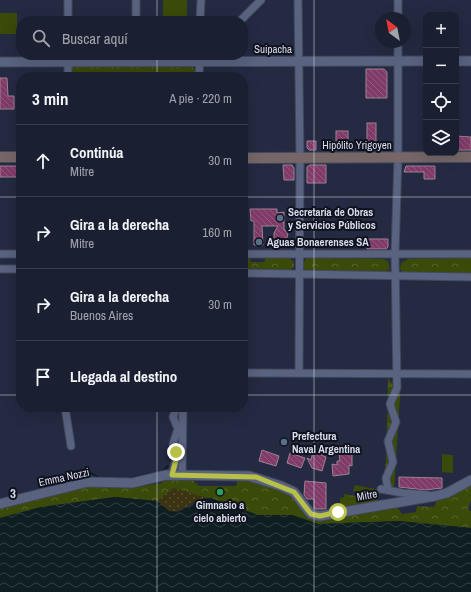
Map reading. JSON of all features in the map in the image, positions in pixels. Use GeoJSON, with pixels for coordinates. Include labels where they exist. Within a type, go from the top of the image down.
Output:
{"type":"FeatureCollection","features":[{"type":"Feature","properties":{"kind":"main road"},"geometry":{"type":"LineString","coordinates":[[0,157],[16,157]]}},
{"type":"Feature","properties":{"kind":"main road","name":"Hipólito Yrigoyen"},"geometry":{"type":"LineString","coordinates":[[248,158],[471,157]]}},
{"type":"Feature","properties":{"kind":"street"},"geometry":{"type":"LineString","coordinates":[[68,0],[68,16]]}},
{"type":"Feature","properties":{"kind":"street"},"geometry":{"type":"LineString","coordinates":[[136,0],[136,16]]}},
{"type":"Feature","properties":{"kind":"street"},"geometry":{"type":"LineString","coordinates":[[200,16],[201,0]]}},
{"type":"Feature","properties":{"kind":"street"},"geometry":{"type":"LineString","coordinates":[[245,16],[261,0]]}},
{"type":"Feature","properties":{"kind":"street"},"geometry":{"type":"LineString","coordinates":[[298,0],[300,157],[299,373]]}},
{"type":"Feature","properties":{"kind":"street"},"geometry":{"type":"LineString","coordinates":[[398,0],[398,12]]}},
{"type":"Feature","properties":{"kind":"street"},"geometry":{"type":"LineString","coordinates":[[398,48],[398,157],[395,254],[397,388],[390,404],[396,422],[388,441],[393,462],[386,478],[384,489],[435,496]]}},
{"type":"Feature","properties":{"kind":"street","name":"Suipacha"},"geometry":{"type":"LineString","coordinates":[[248,59],[299,61],[423,61]]}},
{"type":"Feature","properties":{"kind":"street","name":"Suipacha"},"geometry":{"type":"LineString","coordinates":[[0,62],[34,60]]}},
{"type":"Feature","properties":{"kind":"street"},"geometry":{"type":"LineString","coordinates":[[68,60],[68,72]]}},
{"type":"Feature","properties":{"kind":"street"},"geometry":{"type":"LineString","coordinates":[[200,72],[202,60]]}},
{"type":"Feature","properties":{"kind":"street"},"geometry":{"type":"LineString","coordinates":[[459,61],[471,61]]}},
{"type":"Feature","properties":{"kind":"street"},"geometry":{"type":"LineString","coordinates":[[0,254],[16,254]]}},
{"type":"Feature","properties":{"kind":"street"},"geometry":{"type":"LineString","coordinates":[[248,254],[471,254]]}},
{"type":"Feature","properties":{"kind":"street"},"geometry":{"type":"LineString","coordinates":[[0,269],[16,269]]}},
{"type":"Feature","properties":{"kind":"street"},"geometry":{"type":"LineString","coordinates":[[248,274],[471,277]]}},
{"type":"Feature","properties":{"kind":"street"},"geometry":{"type":"LineString","coordinates":[[248,373],[471,374]]}},
{"type":"Feature","properties":{"kind":"street"},"geometry":{"type":"LineString","coordinates":[[66,412],[71,446]]}},
{"type":"Feature","properties":{"kind":"street"},"geometry":{"type":"LineString","coordinates":[[172,475],[177,456],[173,444],[178,429],[173,417],[175,412]]}},
{"type":"Feature","properties":{"kind":"street"},"geometry":{"type":"LineString","coordinates":[[182,475],[183,412]]}},
{"type":"Feature","properties":{"kind":"street","name":"Emma Nozzi"},"geometry":{"type":"LineString","coordinates":[[0,504],[84,483],[132,483],[172,475],[182,475]]}},
{"type":"Feature","properties":{"kind":"street","name":"Mitre"},"geometry":{"type":"LineString","coordinates":[[182,475],[256,477],[294,492],[309,512],[314,516],[435,496],[447,493],[471,480]]}},
{"type":"Feature","properties":{"kind":"green space"},"geometry":{"type":"Polygon","coordinates":[[[163,0],[187,0],[187,16],[163,16],[163,0]]]}},
{"type":"Feature","properties":{"kind":"green space"},"geometry":{"type":"Polygon","coordinates":[[[0,13],[17,13],[16,34],[0,34],[0,13]]]}},
{"type":"Feature","properties":{"kind":"green space"},"geometry":{"type":"Polygon","coordinates":[[[72,66],[191,66],[196,70],[196,72],[71,72],[72,66]]]}},
{"type":"Feature","properties":{"kind":"green space"},"geometry":{"type":"Polygon","coordinates":[[[248,258],[251,262],[264,262],[266,258],[289,258],[294,262],[294,267],[289,271],[248,271],[248,258]]]}},
{"type":"Feature","properties":{"kind":"green space"},"geometry":{"type":"Polygon","coordinates":[[[307,258],[384,259],[388,261],[390,269],[383,273],[307,271],[304,270],[303,263],[307,258]]]}},
{"type":"Feature","properties":{"kind":"green space"},"geometry":{"type":"Polygon","coordinates":[[[471,258],[471,274],[403,272],[400,269],[401,263],[408,259],[471,258]]]}},
{"type":"Feature","properties":{"kind":"green space"},"geometry":{"type":"Polygon","coordinates":[[[388,378],[394,386],[388,398],[387,408],[388,378]]]}},
{"type":"Feature","properties":{"kind":"green space"},"geometry":{"type":"Polygon","coordinates":[[[401,381],[394,490],[391,489],[388,477],[392,435],[392,403],[401,381]]]}},
{"type":"Feature","properties":{"kind":"green space"},"geometry":{"type":"Polygon","coordinates":[[[387,412],[393,421],[391,458],[383,479],[386,461],[387,412]]]}},
{"type":"Feature","properties":{"kind":"green space"},"geometry":{"type":"Polygon","coordinates":[[[442,454],[453,455],[453,473],[442,472],[442,454]]]}},
{"type":"Feature","properties":{"kind":"green space"},"geometry":{"type":"Polygon","coordinates":[[[190,478],[199,486],[236,486],[239,479],[250,478],[294,496],[307,513],[395,504],[402,514],[416,512],[417,506],[434,507],[437,500],[471,484],[471,499],[468,510],[471,511],[471,528],[399,521],[318,524],[274,516],[258,515],[211,498],[173,488],[157,501],[114,497],[41,507],[0,518],[0,507],[85,486],[136,487],[162,483],[163,481],[190,478]]]}},
{"type":"Feature","properties":{"kind":"green space"},"geometry":{"type":"Polygon","coordinates":[[[355,485],[380,490],[379,497],[353,491],[355,485]]]}},
{"type":"Feature","properties":{"kind":"green space"},"geometry":{"type":"Polygon","coordinates":[[[344,494],[378,500],[377,502],[340,509],[340,498],[344,497],[344,494]]]}},
{"type":"Feature","properties":{"kind":"sand"},"geometry":{"type":"Polygon","coordinates":[[[172,488],[185,490],[206,498],[192,503],[182,510],[171,511],[164,508],[157,501],[172,488]]]}},
{"type":"Feature","properties":{"kind":"water"},"geometry":{"type":"Polygon","coordinates":[[[115,497],[157,501],[169,511],[178,512],[202,499],[211,498],[258,515],[293,515],[318,524],[399,521],[471,528],[471,592],[0,592],[0,518],[41,507],[115,497]]]}},
{"type":"Feature","properties":{"kind":"building"},"geometry":{"type":"Polygon","coordinates":[[[366,69],[384,69],[387,72],[387,98],[366,98],[366,69]]]}},
{"type":"Feature","properties":{"kind":"building"},"geometry":{"type":"Polygon","coordinates":[[[0,78],[7,78],[8,96],[14,96],[14,109],[0,109],[0,78]]]}},
{"type":"Feature","properties":{"kind":"building"},"geometry":{"type":"Polygon","coordinates":[[[367,123],[376,123],[376,150],[367,150],[367,123]]]}},
{"type":"Feature","properties":{"kind":"building"},"geometry":{"type":"Polygon","coordinates":[[[336,131],[348,131],[348,150],[336,150],[336,131]]]}},
{"type":"Feature","properties":{"kind":"building"},"geometry":{"type":"Polygon","coordinates":[[[459,136],[471,137],[471,150],[459,150],[459,136]]]}},
{"type":"Feature","properties":{"kind":"building"},"geometry":{"type":"Polygon","coordinates":[[[307,141],[316,141],[316,150],[309,150],[307,148],[307,141]]]}},
{"type":"Feature","properties":{"kind":"building"},"geometry":{"type":"Polygon","coordinates":[[[283,165],[292,165],[294,168],[294,180],[284,180],[283,165]]]}},
{"type":"Feature","properties":{"kind":"building"},"geometry":{"type":"Polygon","coordinates":[[[310,165],[326,165],[326,183],[307,183],[307,167],[310,165]]]}},
{"type":"Feature","properties":{"kind":"building"},"geometry":{"type":"Polygon","coordinates":[[[0,166],[16,166],[16,177],[0,177],[0,166]]]}},
{"type":"Feature","properties":{"kind":"building"},"geometry":{"type":"Polygon","coordinates":[[[406,166],[435,166],[435,179],[424,179],[424,172],[404,172],[406,166]]]}},
{"type":"Feature","properties":{"kind":"building"},"geometry":{"type":"Polygon","coordinates":[[[250,209],[277,209],[277,213],[284,212],[284,229],[288,234],[286,241],[279,243],[274,238],[274,233],[278,226],[262,226],[263,245],[254,245],[254,221],[251,221],[250,209]]]}},
{"type":"Feature","properties":{"kind":"building"},"geometry":{"type":"Polygon","coordinates":[[[367,239],[388,239],[388,247],[386,249],[367,249],[367,239]]]}},
{"type":"Feature","properties":{"kind":"building"},"geometry":{"type":"Polygon","coordinates":[[[314,448],[320,450],[321,455],[326,457],[322,471],[312,468],[307,458],[311,460],[314,448]]]}},
{"type":"Feature","properties":{"kind":"building"},"geometry":{"type":"Polygon","coordinates":[[[262,450],[279,456],[276,466],[259,461],[262,450]]]}},
{"type":"Feature","properties":{"kind":"building"},"geometry":{"type":"Polygon","coordinates":[[[343,450],[352,450],[352,466],[349,465],[349,474],[333,476],[332,464],[337,465],[337,461],[340,461],[339,453],[344,453],[343,450]]]}},
{"type":"Feature","properties":{"kind":"building"},"geometry":{"type":"Polygon","coordinates":[[[290,453],[305,458],[301,468],[287,463],[290,453]]]}},
{"type":"Feature","properties":{"kind":"building"},"geometry":{"type":"Polygon","coordinates":[[[399,477],[442,478],[442,488],[425,490],[399,487],[399,477]]]}},
{"type":"Feature","properties":{"kind":"building"},"geometry":{"type":"Polygon","coordinates":[[[305,481],[326,483],[326,509],[314,509],[314,499],[307,499],[304,495],[305,481]]]}},
{"type":"Feature","properties":{"kind":"waterway"},"geometry":{"type":"LineString","coordinates":[[162,472],[168,466]]}},
{"type":"Feature","properties":{"kind":"waterway"},"geometry":{"type":"LineString","coordinates":[[48,489],[52,484],[91,473],[100,478]]}},
{"type":"Feature","properties":{"kind":"waterway"},"geometry":{"type":"LineString","coordinates":[[128,479],[150,474]]}},
{"type":"Feature","properties":{"kind":"place","name":"Secretaría de Obras y Servicios Públicos"},"geometry":{"type":"Point","coordinates":[280,218]}},
{"type":"Feature","properties":{"kind":"place","name":"Aguas Bonaerenses SA"},"geometry":{"type":"Point","coordinates":[259,242]}},
{"type":"Feature","properties":{"kind":"place","name":"Prefectura Naval Argentina"},"geometry":{"type":"Point","coordinates":[284,442]}},
{"type":"Feature","properties":{"kind":"place","name":"Gimnasio a cielo abierto"},"geometry":{"type":"Point","coordinates":[220,492]}},
{"type":"Feature","properties":{"kind":"route"},"geometry":{"type":"LineString","coordinates":[[176,452],[177,456],[172,475],[256,477],[294,492],[309,512],[314,516],[338,512]]}}]}
